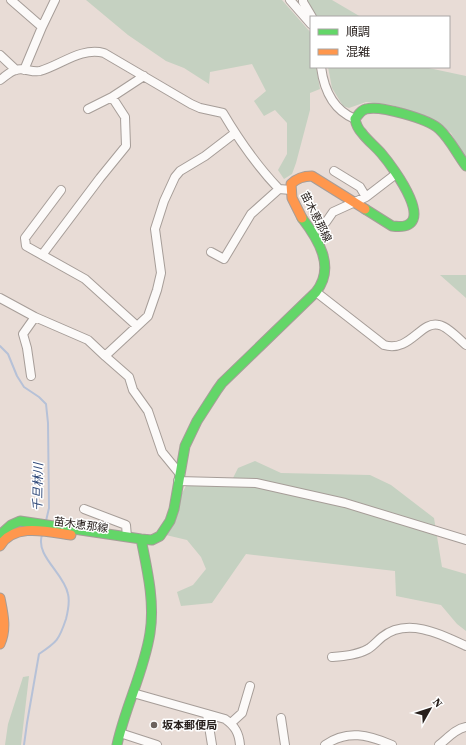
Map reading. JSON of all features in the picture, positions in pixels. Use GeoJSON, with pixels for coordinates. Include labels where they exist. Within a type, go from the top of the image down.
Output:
{"type":"FeatureCollection","features":[{"type":"Feature","properties":{"kind":"main road"},"geometry":{"type":"LineString","coordinates":[[355,119],[359,113],[366,109],[372,108],[393,112],[434,125],[446,136],[459,158],[466,166]]}},
{"type":"Feature","properties":{"kind":"main road","name":"苗木恵那線"},"geometry":{"type":"LineString","coordinates":[[0,535],[11,525],[20,521],[32,526],[65,531],[152,540],[160,536],[170,521],[185,446],[189,436],[214,393],[222,383],[316,292],[324,279],[324,267],[320,249],[314,233],[292,200],[291,184],[304,176],[312,176],[392,226],[399,228],[406,226],[414,219],[415,212],[413,205],[396,174],[377,147],[363,136],[356,127],[355,119]]}},
{"type":"Feature","properties":{"kind":"main road","name":"苗木恵那線"},"geometry":{"type":"LineString","coordinates":[[0,546],[8,536],[32,526]]}},
{"type":"Feature","properties":{"kind":"main road","name":"苗木恵那線"},"geometry":{"type":"LineString","coordinates":[[65,531],[112,541],[141,539]]}},
{"type":"Feature","properties":{"kind":"main road"},"geometry":{"type":"LineString","coordinates":[[117,745],[149,644],[152,620],[147,567],[141,539]]}},
{"type":"Feature","properties":{"kind":"main road"},"geometry":{"type":"LineString","coordinates":[[0,598],[4,623],[4,632],[2,642],[0,644]]}},
{"type":"Feature","properties":{"kind":"street"},"geometry":{"type":"LineString","coordinates":[[11,0],[42,27]]}},
{"type":"Feature","properties":{"kind":"street"},"geometry":{"type":"LineString","coordinates":[[0,80],[20,70],[55,0]]}},
{"type":"Feature","properties":{"kind":"street"},"geometry":{"type":"LineString","coordinates":[[290,0],[310,23]]}},
{"type":"Feature","properties":{"kind":"street"},"geometry":{"type":"LineString","coordinates":[[303,0],[311,16]]}},
{"type":"Feature","properties":{"kind":"street"},"geometry":{"type":"LineString","coordinates":[[0,55],[20,70],[38,72],[82,53],[96,51],[104,53],[191,104],[200,108],[222,113],[265,174],[279,189],[291,190]]}},
{"type":"Feature","properties":{"kind":"street"},"geometry":{"type":"LineString","coordinates":[[321,68],[325,85],[331,101],[345,115],[355,119]]}},
{"type":"Feature","properties":{"kind":"street"},"geometry":{"type":"LineString","coordinates":[[88,109],[112,97],[144,76]]}},
{"type":"Feature","properties":{"kind":"street"},"geometry":{"type":"LineString","coordinates":[[42,255],[126,146],[125,117],[112,97]]}},
{"type":"Feature","properties":{"kind":"street"},"geometry":{"type":"LineString","coordinates":[[105,356],[148,316],[161,273],[155,229],[164,201],[175,177],[180,171],[205,156],[235,133]]}},
{"type":"Feature","properties":{"kind":"street"},"geometry":{"type":"LineString","coordinates":[[334,171],[360,188],[366,197]]}},
{"type":"Feature","properties":{"kind":"street"},"geometry":{"type":"LineString","coordinates":[[314,233],[326,222],[333,212],[366,197],[396,174]]}},
{"type":"Feature","properties":{"kind":"street"},"geometry":{"type":"LineString","coordinates":[[210,252],[224,259],[251,214],[279,189]]}},
{"type":"Feature","properties":{"kind":"street"},"geometry":{"type":"LineString","coordinates":[[61,190],[25,238],[26,246],[85,279],[137,326]]}},
{"type":"Feature","properties":{"kind":"street"},"geometry":{"type":"LineString","coordinates":[[316,292],[384,345],[392,348],[401,345],[430,325],[439,324],[466,345]]}},
{"type":"Feature","properties":{"kind":"street"},"geometry":{"type":"LineString","coordinates":[[0,298],[35,317],[88,340],[129,377],[133,390],[148,411],[162,452],[179,477],[256,483],[345,503],[466,540]]}},
{"type":"Feature","properties":{"kind":"street"},"geometry":{"type":"LineString","coordinates":[[31,376],[27,348],[23,334],[35,317]]}},
{"type":"Feature","properties":{"kind":"street"},"geometry":{"type":"LineString","coordinates":[[84,509],[126,525],[128,537]]}},
{"type":"Feature","properties":{"kind":"street"},"geometry":{"type":"LineString","coordinates":[[332,657],[347,656],[362,652],[368,649],[382,636],[403,628],[422,629],[466,646]]}},
{"type":"Feature","properties":{"kind":"street"},"geometry":{"type":"LineString","coordinates":[[231,724],[242,713],[250,686]]}},
{"type":"Feature","properties":{"kind":"street"},"geometry":{"type":"LineString","coordinates":[[134,693],[225,719],[231,724],[239,736],[240,745]]}},
{"type":"Feature","properties":{"kind":"street"},"geometry":{"type":"LineString","coordinates":[[207,714],[212,745]]}},
{"type":"Feature","properties":{"kind":"street"},"geometry":{"type":"LineString","coordinates":[[281,718],[285,745]]}},
{"type":"Feature","properties":{"kind":"street"},"geometry":{"type":"LineString","coordinates":[[439,745],[453,732],[466,726]]}},
{"type":"Feature","properties":{"kind":"street"},"geometry":{"type":"LineString","coordinates":[[120,733],[157,745]]}},
{"type":"Feature","properties":{"kind":"street"},"geometry":{"type":"LineString","coordinates":[[325,745],[344,736],[365,735],[392,745]]}},
{"type":"Feature","properties":{"kind":"green space"},"geometry":{"type":"Polygon","coordinates":[[[86,0],[282,0],[310,32],[310,68],[316,68],[320,89],[310,93],[310,110],[292,174],[284,179],[278,170],[287,154],[287,123],[275,110],[264,116],[254,101],[266,91],[252,64],[210,72],[209,84],[184,68],[166,61],[128,35],[86,0]]]}},
{"type":"Feature","properties":{"kind":"green space"},"geometry":{"type":"Polygon","coordinates":[[[332,0],[359,16],[314,16],[307,1],[332,0]]]}},
{"type":"Feature","properties":{"kind":"green space"},"geometry":{"type":"Polygon","coordinates":[[[328,68],[429,68],[466,76],[466,157],[463,155],[451,133],[427,116],[392,105],[366,102],[349,108],[343,106],[332,88],[328,68]]]}},
{"type":"Feature","properties":{"kind":"green space"},"geometry":{"type":"Polygon","coordinates":[[[440,275],[466,275],[466,298],[440,275]]]}},
{"type":"Feature","properties":{"kind":"green space"},"geometry":{"type":"Polygon","coordinates":[[[255,461],[281,473],[370,475],[391,485],[434,518],[442,567],[466,574],[466,631],[457,624],[441,605],[396,596],[395,571],[246,554],[212,603],[181,606],[177,592],[193,585],[206,569],[201,557],[187,540],[166,535],[179,499],[187,484],[229,486],[238,468],[255,461]]]}},
{"type":"Feature","properties":{"kind":"green space"},"geometry":{"type":"Polygon","coordinates":[[[29,676],[21,745],[5,745],[8,724],[23,677],[29,676]]]}},
{"type":"Feature","properties":{"kind":"waterway","name":"千旦林川"},"geometry":{"type":"LineString","coordinates":[[0,346],[8,354],[17,376],[24,387],[39,397],[46,404],[48,423],[49,508],[46,521]]}},
{"type":"Feature","properties":{"kind":"waterway","name":"千旦林川"},"geometry":{"type":"LineString","coordinates":[[24,745],[39,654],[57,640],[66,619],[69,603],[69,597],[65,586],[43,550],[41,543],[42,535]]}},
{"type":"Feature","properties":{"kind":"traffic: fast"},"geometry":{"type":"LineString","coordinates":[[365,209],[392,226],[406,225],[413,220],[414,210],[410,197],[403,184],[387,160],[364,136],[357,126],[355,119],[364,110],[373,108],[392,111],[415,117],[433,125],[447,137],[466,166]]}},
{"type":"Feature","properties":{"kind":"traffic: fast"},"geometry":{"type":"LineString","coordinates":[[0,535],[11,525],[20,521],[141,539],[152,540],[160,536],[170,521],[174,509],[185,446],[197,421],[222,383],[316,292],[322,283],[325,263],[319,244],[302,218]]}},
{"type":"Feature","properties":{"kind":"traffic: fast"},"geometry":{"type":"LineString","coordinates":[[117,745],[120,731],[139,676],[150,633],[152,609],[151,598],[141,539]]}},
{"type":"Feature","properties":{"kind":"traffic: slow"},"geometry":{"type":"LineString","coordinates":[[302,218],[292,198],[291,184],[306,176],[312,176],[365,209]]}},
{"type":"Feature","properties":{"kind":"traffic: slow"},"geometry":{"type":"LineString","coordinates":[[0,546],[6,539],[23,531],[32,530],[71,535]]}},
{"type":"Feature","properties":{"kind":"traffic: slow"},"geometry":{"type":"LineString","coordinates":[[0,598],[4,627],[0,644]]}},
{"type":"Feature","properties":{"kind":"place","name":"坂本郵便局"},"geometry":{"type":"Point","coordinates":[154,725]}}]}
